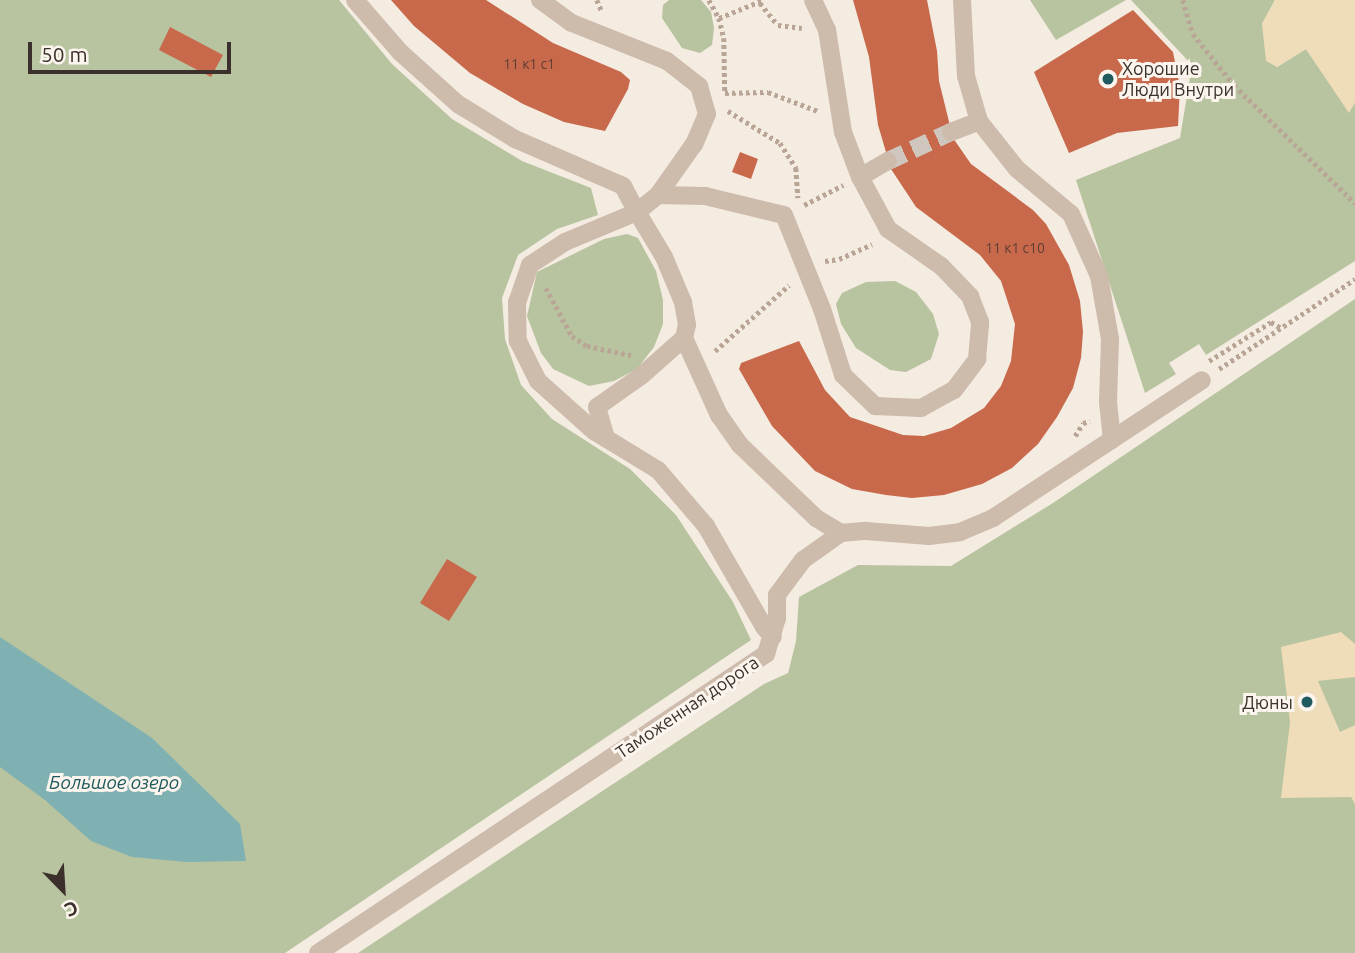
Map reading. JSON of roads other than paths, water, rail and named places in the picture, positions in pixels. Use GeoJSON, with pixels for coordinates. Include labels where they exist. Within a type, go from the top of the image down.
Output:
{"type":"FeatureCollection","features":[{"type":"Feature","properties":{"kind":"street"},"geometry":{"type":"LineString","coordinates":[[355,0],[400,52],[458,104],[514,139],[623,186],[664,257],[683,302],[687,325],[684,338],[597,407],[606,439]]}},
{"type":"Feature","properties":{"kind":"street"},"geometry":{"type":"LineString","coordinates":[[540,0],[572,23],[667,61],[699,86],[707,114],[694,144],[657,195],[637,212],[565,242],[530,265],[517,302],[519,341],[538,381],[606,439],[659,470],[706,526],[764,627],[773,637]]}},
{"type":"Feature","properties":{"kind":"street"},"geometry":{"type":"LineString","coordinates":[[657,195],[705,196],[785,215],[822,309],[843,375],[875,406],[922,408],[954,390],[977,359],[980,322],[970,296],[941,266],[888,229],[860,177],[843,132],[827,30],[813,0]]}},
{"type":"Feature","properties":{"kind":"street"},"geometry":{"type":"LineString","coordinates":[[962,0],[966,76],[979,121],[1017,169],[1071,214],[1099,276],[1110,339],[1108,402],[1112,440]]}},
{"type":"Feature","properties":{"kind":"street"},"geometry":{"type":"LineString","coordinates":[[951,132],[979,121]]}},
{"type":"Feature","properties":{"kind":"street"},"geometry":{"type":"LineString","coordinates":[[860,177],[888,161]]}},
{"type":"Feature","properties":{"kind":"street"},"geometry":{"type":"LineString","coordinates":[[684,338],[719,415],[740,445],[816,518],[841,533]]}},
{"type":"Feature","properties":{"kind":"street"},"geometry":{"type":"LineString","coordinates":[[773,637],[776,595],[803,559],[841,533],[866,531],[929,536],[960,532],[993,518],[1202,380]]}},
{"type":"Feature","properties":{"kind":"street","name":"Таможенная дорога"},"geometry":{"type":"LineString","coordinates":[[318,953],[766,654],[773,637]]}},
{"type":"Feature","properties":{"kind":"water","name":"Большое озеро"},"geometry":{"type":"Polygon","coordinates":[[[0,637],[152,738],[240,824],[246,861],[187,862],[132,857],[91,841],[45,800],[0,767],[0,637]]]}},
{"type":"Feature","properties":{"kind":"tunnel"},"geometry":{"type":"LineString","coordinates":[[888,161],[951,132]]}},
{"type":"Feature","properties":{"kind":"place","name":"Хорошие Люди Внутри"},"geometry":{"type":"Point","coordinates":[1108,79]}},
{"type":"Feature","properties":{"kind":"place","name":"Дюны"},"geometry":{"type":"Point","coordinates":[1307,702]}}]}
